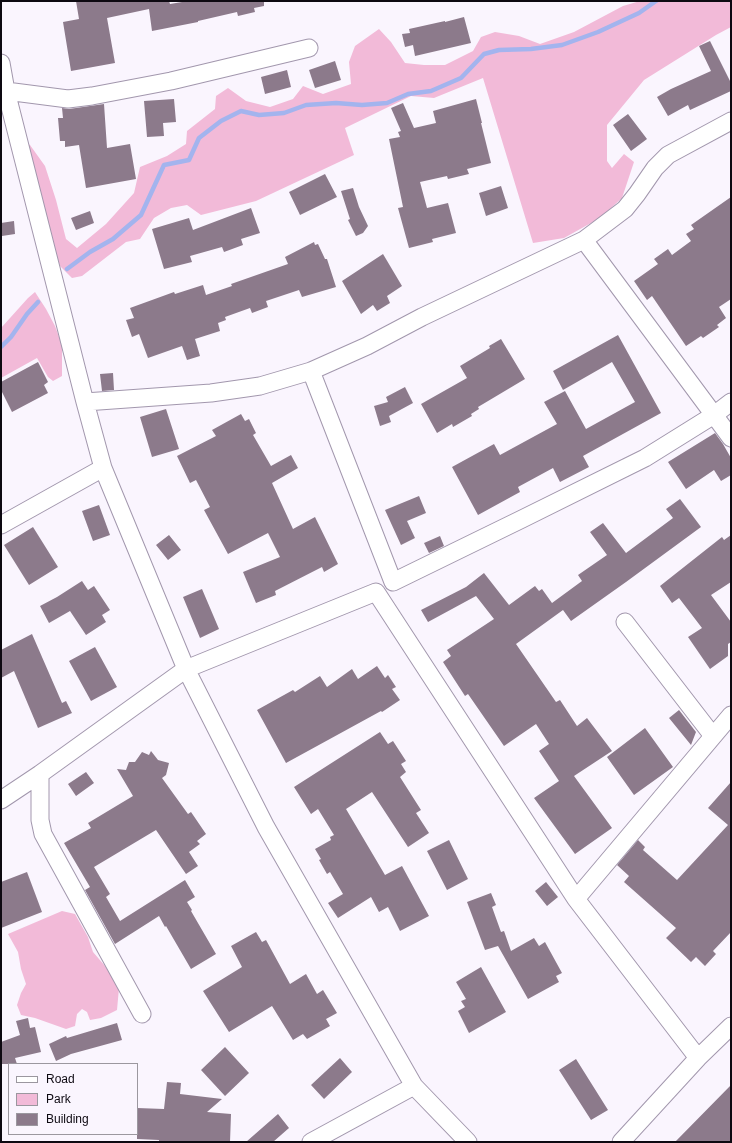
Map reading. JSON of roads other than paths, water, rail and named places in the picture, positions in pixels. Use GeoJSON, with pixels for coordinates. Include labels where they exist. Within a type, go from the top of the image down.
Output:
{"type":"FeatureCollection","features":[{"type":"Feature","properties":{"kind":"street"},"geometry":{"type":"LineString","coordinates":[[3,91],[68,99],[92,96],[171,81],[309,48]]}},
{"type":"Feature","properties":{"kind":"street"},"geometry":{"type":"LineString","coordinates":[[1,63],[3,91],[103,468],[186,669],[266,827],[414,1086],[468,1142]]}},
{"type":"Feature","properties":{"kind":"street"},"geometry":{"type":"LineString","coordinates":[[85,402],[211,393],[260,386],[311,371],[367,346],[422,317],[584,240],[625,209],[655,168],[668,155],[731,121]]}},
{"type":"Feature","properties":{"kind":"street"},"geometry":{"type":"LineString","coordinates":[[584,240],[731,438]]}},
{"type":"Feature","properties":{"kind":"street"},"geometry":{"type":"LineString","coordinates":[[311,371],[393,582]]}},
{"type":"Feature","properties":{"kind":"street"},"geometry":{"type":"LineString","coordinates":[[1,800],[40,774],[186,669],[376,592],[393,582],[645,458],[714,415],[731,402]]}},
{"type":"Feature","properties":{"kind":"street"},"geometry":{"type":"LineString","coordinates":[[1,525],[103,468]]}},
{"type":"Feature","properties":{"kind":"street"},"geometry":{"type":"LineString","coordinates":[[376,592],[576,898],[698,1058]]}},
{"type":"Feature","properties":{"kind":"street"},"geometry":{"type":"LineString","coordinates":[[625,622],[713,736]]}},
{"type":"Feature","properties":{"kind":"street"},"geometry":{"type":"LineString","coordinates":[[576,898],[731,715]]}},
{"type":"Feature","properties":{"kind":"street"},"geometry":{"type":"LineString","coordinates":[[40,774],[40,820],[43,834],[142,1014]]}},
{"type":"Feature","properties":{"kind":"street"},"geometry":{"type":"LineString","coordinates":[[620,1142],[698,1058],[731,1026]]}},
{"type":"Feature","properties":{"kind":"street"},"geometry":{"type":"LineString","coordinates":[[311,1142],[414,1086]]}},
{"type":"Feature","properties":{"kind":"waterway"},"geometry":{"type":"LineString","coordinates":[[67,269],[90,252],[113,239],[141,215],[164,165],[189,160],[199,138],[221,121],[241,111],[259,115],[284,113],[306,105],[336,103],[362,105],[387,103],[408,94],[431,91],[461,78],[484,54],[499,50],[531,49],[562,45],[598,32],[639,13],[656,1]]}},
{"type":"Feature","properties":{"kind":"waterway"},"geometry":{"type":"LineString","coordinates":[[1,347],[11,337],[27,314],[38,302]]}}]}
